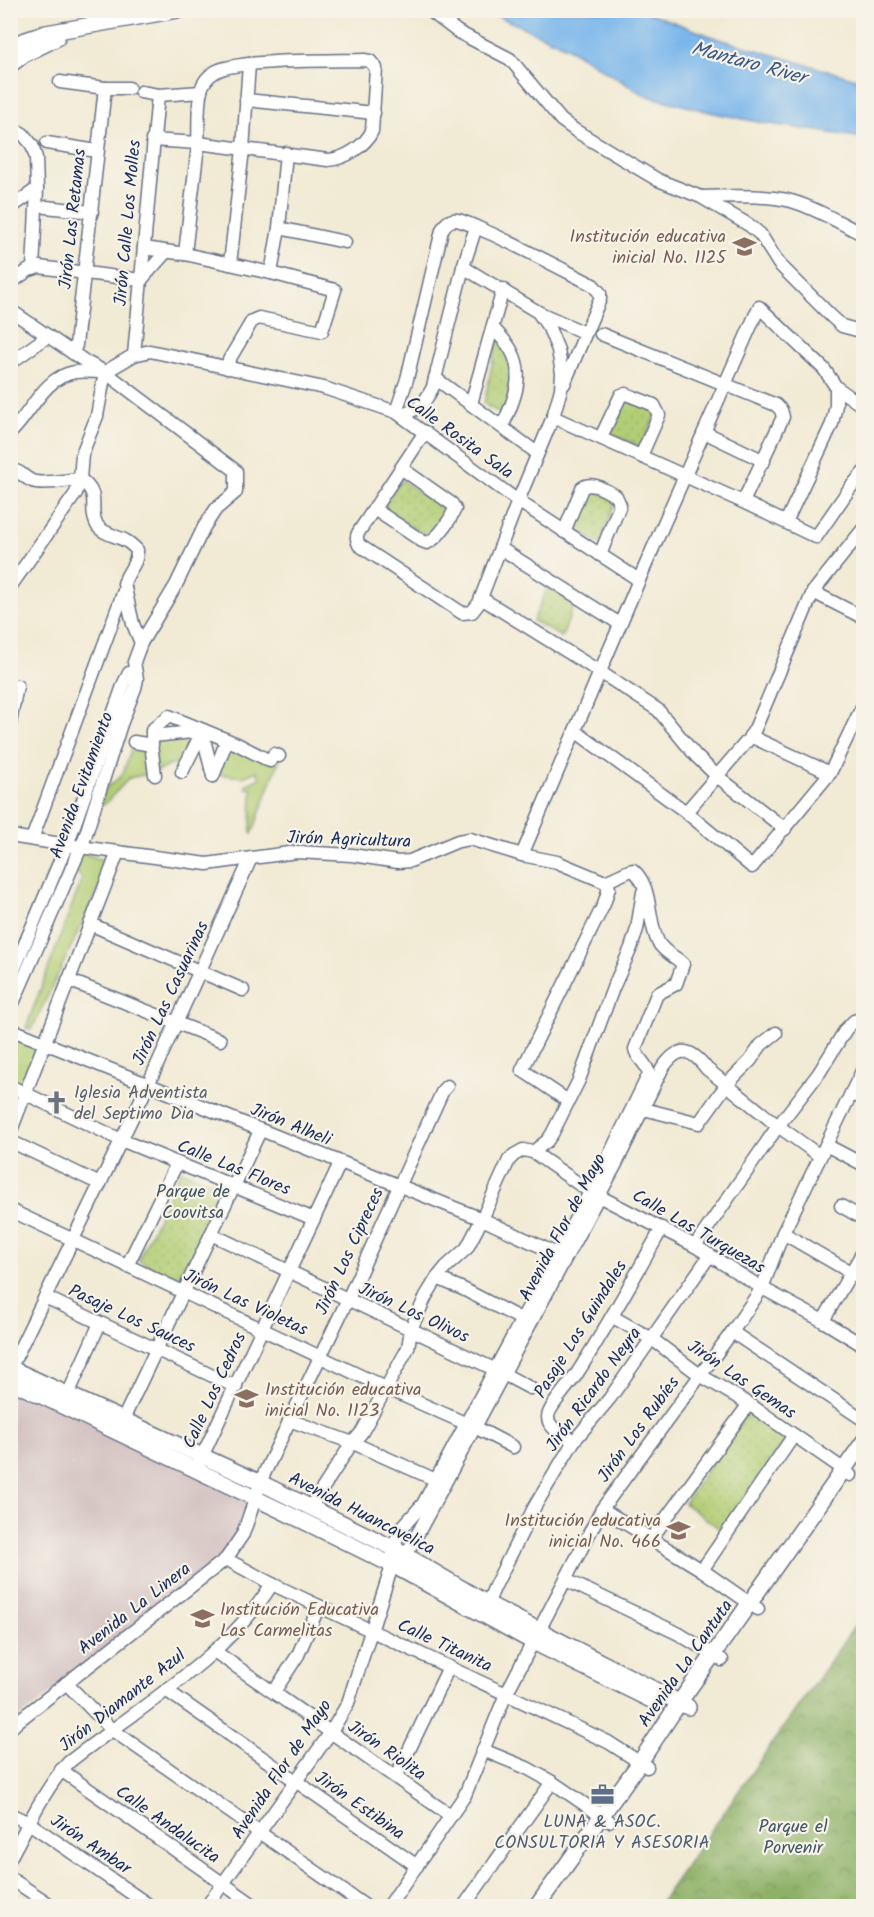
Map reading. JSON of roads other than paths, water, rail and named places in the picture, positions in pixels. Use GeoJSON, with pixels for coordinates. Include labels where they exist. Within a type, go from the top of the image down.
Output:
{"type":"FeatureCollection","features":[{"type":"Feature","properties":{"kind":"main road"},"geometry":{"type":"LineString","coordinates":[[12,44],[46,33],[178,10]]}},
{"type":"Feature","properties":{"kind":"main road"},"geometry":{"type":"LineString","coordinates":[[10,65],[23,55],[79,28]]}},
{"type":"Feature","properties":{"kind":"main road","name":"Avenida Huancavelica"},"geometry":{"type":"LineString","coordinates":[[11,1368],[65,1400],[258,1491],[393,1569],[485,1610],[681,1709]]}},
{"type":"Feature","properties":{"kind":"main road","name":"Avenida Huancavelica"},"geometry":{"type":"LineString","coordinates":[[10,1381],[65,1400]]}},
{"type":"Feature","properties":{"kind":"main road","name":"Avenida La Cantuta"},"geometry":{"type":"LineString","coordinates":[[537,1906],[644,1765],[847,1472],[864,1441]]}},
{"type":"Feature","properties":{"kind":"main road","name":"Avenida La Cantuta"},"geometry":{"type":"LineString","coordinates":[[847,1472],[864,1456]]}},
{"type":"Feature","properties":{"kind":"main road","name":"Avenida Huancavelica"},"geometry":{"type":"LineString","coordinates":[[258,1491],[310,1508],[401,1552],[485,1610]]}},
{"type":"Feature","properties":{"kind":"main road","name":"Avenida La Cantuta"},"geometry":{"type":"LineString","coordinates":[[549,1906],[605,1819]]}},
{"type":"Feature","properties":{"kind":"street"},"geometry":{"type":"LineString","coordinates":[[429,10],[458,32],[510,59],[561,120],[576,131],[658,180],[701,197],[749,225],[759,234],[779,264],[831,316],[842,326],[864,332]]}},
{"type":"Feature","properties":{"kind":"street"},"geometry":{"type":"LineString","coordinates":[[152,140],[198,143],[328,160],[343,158],[369,137],[372,131],[377,75],[374,64],[370,61],[249,64],[227,67],[214,72],[206,79],[201,92],[198,143],[185,254]]}},
{"type":"Feature","properties":{"kind":"street"},"geometry":{"type":"LineString","coordinates":[[230,264],[243,149],[249,64]]}},
{"type":"Feature","properties":{"kind":"street"},"geometry":{"type":"LineString","coordinates":[[60,82],[135,90],[158,95],[201,92]]}},
{"type":"Feature","properties":{"kind":"street","name":"Jirón Las Retamas"},"geometry":{"type":"LineString","coordinates":[[74,353],[105,88]]}},
{"type":"Feature","properties":{"kind":"street","name":"Jirón Calle Los Molles"},"geometry":{"type":"LineString","coordinates":[[134,355],[152,140],[158,95]]}},
{"type":"Feature","properties":{"kind":"street"},"geometry":{"type":"LineString","coordinates":[[246,100],[374,113]]}},
{"type":"Feature","properties":{"kind":"street"},"geometry":{"type":"LineString","coordinates":[[13,131],[23,134],[32,145],[36,158],[37,189],[33,269]]}},
{"type":"Feature","properties":{"kind":"street"},"geometry":{"type":"LineString","coordinates":[[47,143],[97,151]]}},
{"type":"Feature","properties":{"kind":"street"},"geometry":{"type":"LineString","coordinates":[[271,273],[279,228],[286,153]]}},
{"type":"Feature","properties":{"kind":"street"},"geometry":{"type":"LineString","coordinates":[[10,208],[37,189]]}},
{"type":"Feature","properties":{"kind":"street"},"geometry":{"type":"LineString","coordinates":[[701,197],[725,196],[790,200],[864,235]]}},
{"type":"Feature","properties":{"kind":"street"},"geometry":{"type":"LineString","coordinates":[[46,207],[92,212]]}},
{"type":"Feature","properties":{"kind":"street"},"geometry":{"type":"LineString","coordinates":[[425,432],[356,536],[359,545],[462,613],[472,612],[481,598],[553,417],[561,388],[600,299],[600,293],[593,285],[476,227],[456,220],[450,221],[442,230],[399,413],[417,409],[424,403],[435,378],[463,267],[476,227]]}},
{"type":"Feature","properties":{"kind":"street"},"geometry":{"type":"LineString","coordinates":[[279,228],[345,243]]}},
{"type":"Feature","properties":{"kind":"street"},"geometry":{"type":"LineString","coordinates":[[144,248],[185,254],[335,290],[322,331],[259,318],[252,321],[229,360],[227,368]]}},
{"type":"Feature","properties":{"kind":"street"},"geometry":{"type":"LineString","coordinates":[[10,283],[39,267],[141,280],[166,252]]}},
{"type":"Feature","properties":{"kind":"street"},"geometry":{"type":"LineString","coordinates":[[463,267],[538,312],[585,333]]}},
{"type":"Feature","properties":{"kind":"street"},"geometry":{"type":"LineString","coordinates":[[471,404],[503,289]]}},
{"type":"Feature","properties":{"kind":"street"},"geometry":{"type":"LineString","coordinates":[[522,855],[759,307],[824,369],[837,387],[864,407]]}},
{"type":"Feature","properties":{"kind":"street"},"geometry":{"type":"LineString","coordinates":[[10,310],[105,372],[236,471],[236,492],[216,509],[204,527],[176,585],[141,643]]}},
{"type":"Feature","properties":{"kind":"street"},"geometry":{"type":"LineString","coordinates":[[538,312],[549,327],[558,350],[562,373],[561,388]]}},
{"type":"Feature","properties":{"kind":"street"},"geometry":{"type":"LineString","coordinates":[[493,328],[511,348],[518,369],[517,387],[502,427]]}},
{"type":"Feature","properties":{"kind":"street"},"geometry":{"type":"LineString","coordinates":[[601,334],[776,405],[781,410],[783,417],[743,501]]}},
{"type":"Feature","properties":{"kind":"street"},"geometry":{"type":"LineString","coordinates":[[10,363],[48,336]]}},
{"type":"Feature","properties":{"kind":"street","name":"Calle Rosita Sala"},"geometry":{"type":"LineString","coordinates":[[134,355],[150,351],[324,388],[399,413],[518,501],[639,580]]}},
{"type":"Feature","properties":{"kind":"street"},"geometry":{"type":"LineString","coordinates":[[10,433],[45,390],[60,378],[74,372],[105,372],[134,355]]}},
{"type":"Feature","properties":{"kind":"street"},"geometry":{"type":"LineString","coordinates":[[10,587],[76,493],[80,479],[82,454],[97,416],[105,372]]}},
{"type":"Feature","properties":{"kind":"street"},"geometry":{"type":"LineString","coordinates":[[435,378],[537,453]]}},
{"type":"Feature","properties":{"kind":"street"},"geometry":{"type":"LineString","coordinates":[[786,522],[832,424],[837,387]]}},
{"type":"Feature","properties":{"kind":"street"},"geometry":{"type":"LineString","coordinates":[[601,437],[621,395],[626,394],[654,405],[658,415],[641,456]]}},
{"type":"Feature","properties":{"kind":"street"},"geometry":{"type":"LineString","coordinates":[[553,417],[743,501],[816,537],[864,472]]}},
{"type":"Feature","properties":{"kind":"street"},"geometry":{"type":"LineString","coordinates":[[704,432],[764,461]]}},
{"type":"Feature","properties":{"kind":"street"},"geometry":{"type":"LineString","coordinates":[[374,509],[422,542],[427,543],[434,540],[452,514],[455,509],[452,504],[401,468]]}},
{"type":"Feature","properties":{"kind":"street"},"geometry":{"type":"LineString","coordinates":[[10,470],[18,471],[31,481],[80,479],[89,485],[93,492],[97,525],[101,530],[128,542],[137,550],[135,565],[125,580],[125,588],[32,839]]}},
{"type":"Feature","properties":{"kind":"street"},"geometry":{"type":"LineString","coordinates":[[62,481],[68,503]]}},
{"type":"Feature","properties":{"kind":"street"},"geometry":{"type":"LineString","coordinates":[[564,532],[585,485],[590,484],[616,496],[620,505],[600,555]]}},
{"type":"Feature","properties":{"kind":"street"},"geometry":{"type":"LineString","coordinates":[[687,812],[755,729],[813,592],[864,528]]}},
{"type":"Feature","properties":{"kind":"street"},"geometry":{"type":"LineString","coordinates":[[500,548],[620,624]]}},
{"type":"Feature","properties":{"kind":"street"},"geometry":{"type":"LineString","coordinates":[[125,588],[132,624],[141,643]]}},
{"type":"Feature","properties":{"kind":"street"},"geometry":{"type":"LineString","coordinates":[[813,592],[863,616]]}},
{"type":"Feature","properties":{"kind":"street"},"geometry":{"type":"LineString","coordinates":[[481,598],[658,710],[696,756],[717,776],[785,829]]}},
{"type":"Feature","properties":{"kind":"street","name":"Avenida Evitamiento"},"geometry":{"type":"LineString","coordinates":[[10,1010],[80,847],[135,688],[137,680],[134,662],[141,643]]}},
{"type":"Feature","properties":{"kind":"street","name":"Avenida Evitamiento"},"geometry":{"type":"LineString","coordinates":[[10,979],[66,844],[124,683],[129,673],[135,670]]}},
{"type":"Feature","properties":{"kind":"street"},"geometry":{"type":"LineString","coordinates":[[10,723],[17,686]]}},
{"type":"Feature","properties":{"kind":"street"},"geometry":{"type":"LineString","coordinates":[[575,732],[687,812],[752,867],[830,773],[864,703]]}},
{"type":"Feature","properties":{"kind":"street"},"geometry":{"type":"LineString","coordinates":[[155,774],[152,730],[169,716],[270,760],[274,754],[279,756]]}},
{"type":"Feature","properties":{"kind":"street"},"geometry":{"type":"LineString","coordinates":[[134,742],[152,740],[204,727]]}},
{"type":"Feature","properties":{"kind":"street"},"geometry":{"type":"LineString","coordinates":[[204,727],[213,776],[227,740]]}},
{"type":"Feature","properties":{"kind":"street"},"geometry":{"type":"LineString","coordinates":[[182,772],[204,727]]}},
{"type":"Feature","properties":{"kind":"street"},"geometry":{"type":"LineString","coordinates":[[750,736],[830,773]]}},
{"type":"Feature","properties":{"kind":"street","name":"Jirón Agricultura"},"geometry":{"type":"LineString","coordinates":[[10,836],[207,864],[297,852],[352,855],[398,862],[418,859],[470,839],[522,855],[557,862],[606,883]]}},
{"type":"Feature","properties":{"kind":"street"},"geometry":{"type":"LineString","coordinates":[[10,1133],[118,852]]}},
{"type":"Feature","properties":{"kind":"street","name":"Jirón Las Casuarinas"},"geometry":{"type":"LineString","coordinates":[[11,1368],[148,1085],[251,858]]}},
{"type":"Feature","properties":{"kind":"street"},"geometry":{"type":"LineString","coordinates":[[310,1508],[353,1443],[363,1432],[408,1348],[411,1329],[426,1296],[437,1278],[467,1248],[509,1160],[519,1152],[528,1150],[533,1152],[552,1134],[579,1080],[637,929],[644,888],[637,873],[633,870],[606,883],[609,888],[604,904],[522,1070],[568,1101]]}},
{"type":"Feature","properties":{"kind":"street","name":"Avenida Flor de Mayo"},"geometry":{"type":"LineString","coordinates":[[401,1552],[471,1426],[594,1193],[604,1164],[649,1074],[635,1049],[657,994],[676,984],[683,965],[660,945],[654,933],[644,888]]}},
{"type":"Feature","properties":{"kind":"street"},"geometry":{"type":"LineString","coordinates":[[90,924],[243,990]]}},
{"type":"Feature","properties":{"kind":"street"},"geometry":{"type":"LineString","coordinates":[[68,980],[220,1040]]}},
{"type":"Feature","properties":{"kind":"street"},"geometry":{"type":"LineString","coordinates":[[694,1246],[778,1126],[819,1073],[846,1029],[854,1021],[864,1018]]}},
{"type":"Feature","properties":{"kind":"street","name":"Jirón Alheli"},"geometry":{"type":"LineString","coordinates":[[10,1029],[482,1220],[557,1254]]}},
{"type":"Feature","properties":{"kind":"street"},"geometry":{"type":"LineString","coordinates":[[644,1109],[699,1123],[727,1084],[750,1061],[761,1045],[776,1033]]}},
{"type":"Feature","properties":{"kind":"street","name":"Avenida Flor de Mayo"},"geometry":{"type":"LineString","coordinates":[[499,1373],[521,1318],[644,1109],[672,1055],[678,1052],[688,1052],[778,1126],[823,1150],[864,1165]]}},
{"type":"Feature","properties":{"kind":"street","name":"Jirón Los Rubíes"},"geometry":{"type":"LineString","coordinates":[[388,1906],[465,1795],[506,1694],[602,1509],[762,1288],[783,1233],[864,1067]]}},
{"type":"Feature","properties":{"kind":"street","name":"Calle Las Flores"},"geometry":{"type":"LineString","coordinates":[[10,1086],[121,1140],[314,1219]]}},
{"type":"Feature","properties":{"kind":"street","name":"Jirón Los Cipreces"},"geometry":{"type":"LineString","coordinates":[[258,1491],[443,1090],[447,1086]]}},
{"type":"Feature","properties":{"kind":"street"},"geometry":{"type":"LineString","coordinates":[[851,1093],[864,1100]]}},
{"type":"Feature","properties":{"kind":"street"},"geometry":{"type":"LineString","coordinates":[[120,1426],[260,1131]]}},
{"type":"Feature","properties":{"kind":"street"},"geometry":{"type":"LineString","coordinates":[[10,1141],[100,1184]]}},
{"type":"Feature","properties":{"kind":"street","name":"Calle Las Turquezas"},"geometry":{"type":"LineString","coordinates":[[533,1152],[594,1193],[710,1255],[762,1288],[864,1346]]}},
{"type":"Feature","properties":{"kind":"street"},"geometry":{"type":"LineString","coordinates":[[127,1266],[177,1163]]}},
{"type":"Feature","properties":{"kind":"street","name":"Calle Los Cedros"},"geometry":{"type":"LineString","coordinates":[[200,1463],[340,1163]]}},
{"type":"Feature","properties":{"kind":"street"},"geometry":{"type":"LineString","coordinates":[[842,1206],[864,1219]]}},
{"type":"Feature","properties":{"kind":"street","name":"Jirón Las Violetas"},"geometry":{"type":"LineString","coordinates":[[10,1210],[513,1447]]}},
{"type":"Feature","properties":{"kind":"street","name":"Pasaje Los Guindales"},"geometry":{"type":"LineString","coordinates":[[574,1441],[550,1424],[549,1412],[613,1317],[662,1228]]}},
{"type":"Feature","properties":{"kind":"street"},"geometry":{"type":"LineString","coordinates":[[783,1233],[864,1280]]}},
{"type":"Feature","properties":{"kind":"street","name":"Jirón Los Olivos"},"geometry":{"type":"LineString","coordinates":[[211,1234],[530,1388]]}},
{"type":"Feature","properties":{"kind":"street"},"geometry":{"type":"LineString","coordinates":[[823,1321],[864,1250]]}},
{"type":"Feature","properties":{"kind":"street","name":"Jirón Ricardo Neyra"},"geometry":{"type":"LineString","coordinates":[[485,1610],[536,1506],[574,1441],[610,1398],[710,1255]]}},
{"type":"Feature","properties":{"kind":"street"},"geometry":{"type":"LineString","coordinates":[[437,1278],[521,1318]]}},
{"type":"Feature","properties":{"kind":"street","name":"Pasaje Los Sauces"},"geometry":{"type":"LineString","coordinates":[[45,1297],[236,1387]]}},
{"type":"Feature","properties":{"kind":"street","name":"Jirón Las Gemas"},"geometry":{"type":"LineString","coordinates":[[613,1317],[652,1339],[700,1375],[749,1404],[847,1472]]}},
{"type":"Feature","properties":{"kind":"street"},"geometry":{"type":"LineString","coordinates":[[65,1400],[100,1323]]}},
{"type":"Feature","properties":{"kind":"street"},"geometry":{"type":"LineString","coordinates":[[732,1332],[864,1420]]}},
{"type":"Feature","properties":{"kind":"street"},"geometry":{"type":"LineString","coordinates":[[651,1539],[749,1404]]}},
{"type":"Feature","properties":{"kind":"street"},"geometry":{"type":"LineString","coordinates":[[289,1420],[353,1443],[436,1480]]}},
{"type":"Feature","properties":{"kind":"street","name":"Avenida Flor de Mayo"},"geometry":{"type":"LineString","coordinates":[[401,1552],[399,1531],[417,1513],[471,1426]]}},
{"type":"Feature","properties":{"kind":"street"},"geometry":{"type":"LineString","coordinates":[[702,1570],[794,1435]]}},
{"type":"Feature","properties":{"kind":"street","name":"Avenida La Linera"},"geometry":{"type":"LineString","coordinates":[[10,1729],[226,1558],[243,1534],[258,1491]]}},
{"type":"Feature","properties":{"kind":"street"},"geometry":{"type":"LineString","coordinates":[[602,1509],[702,1570],[754,1606]]}},
{"type":"Feature","properties":{"kind":"street","name":"Avenida Flor de Mayo"},"geometry":{"type":"LineString","coordinates":[[207,1906],[331,1732],[348,1703],[393,1569],[393,1553],[401,1552]]}},
{"type":"Feature","properties":{"kind":"street","name":"Calle Titanita"},"geometry":{"type":"LineString","coordinates":[[226,1558],[272,1584],[608,1742],[644,1765]]}},
{"type":"Feature","properties":{"kind":"street"},"geometry":{"type":"LineString","coordinates":[[566,1580],[679,1634],[718,1657]]}},
{"type":"Feature","properties":{"kind":"street","name":"Jirón Diamante Azul"},"geometry":{"type":"LineString","coordinates":[[10,1858],[62,1770],[111,1729],[166,1690],[214,1651],[258,1606],[272,1584]]}},
{"type":"Feature","properties":{"kind":"street"},"geometry":{"type":"LineString","coordinates":[[274,1692],[298,1655],[319,1606]]}},
{"type":"Feature","properties":{"kind":"street","name":"Jirón Riolita"},"geometry":{"type":"LineString","coordinates":[[214,1651],[451,1816]]}},
{"type":"Feature","properties":{"kind":"street"},"geometry":{"type":"LineString","coordinates":[[396,1777],[449,1667]]}},
{"type":"Feature","properties":{"kind":"street"},"geometry":{"type":"LineString","coordinates":[[66,1683],[111,1729],[365,1906]]}},
{"type":"Feature","properties":{"kind":"street","name":"Jirón Estibina"},"geometry":{"type":"LineString","coordinates":[[166,1690],[417,1866]]}},
{"type":"Feature","properties":{"kind":"street"},"geometry":{"type":"LineString","coordinates":[[483,1750],[527,1768],[552,1782],[605,1819]]}},
{"type":"Feature","properties":{"kind":"street","name":"Calle Andalucita"},"geometry":{"type":"LineString","coordinates":[[62,1770],[255,1906]]}},
{"type":"Feature","properties":{"kind":"street"},"geometry":{"type":"LineString","coordinates":[[464,1906],[552,1782]]}},
{"type":"Feature","properties":{"kind":"street","name":"Jirón Ambar"},"geometry":{"type":"LineString","coordinates":[[10,1814],[29,1823],[150,1906]]}},
{"type":"Feature","properties":{"kind":"street"},"geometry":{"type":"LineString","coordinates":[[10,1878],[52,1906]]}},
{"type":"Feature","properties":{"kind":"water","name":"Mantaro River"},"geometry":{"type":"Polygon","coordinates":[[[486,11],[644,11],[716,38],[863,81],[863,138],[758,122],[644,95],[567,47],[486,11]]]}},
{"type":"Feature","properties":{"kind":"place","name":"Institución educativa inicial No. 1125"},"geometry":{"type":"Point","coordinates":[744,246]}},
{"type":"Feature","properties":{"kind":"place","name":"Iglesia Adventista del Septimo Dia"},"geometry":{"type":"Point","coordinates":[56,1102]}},
{"type":"Feature","properties":{"kind":"place","name":"Institución educativa inicial No. 1123"},"geometry":{"type":"Point","coordinates":[247,1399]}},
{"type":"Feature","properties":{"kind":"place","name":"Institución educativa inicial No. 466"},"geometry":{"type":"Point","coordinates":[679,1530]}},
{"type":"Feature","properties":{"kind":"place","name":"Institución Educativa Las Carmelitas"},"geometry":{"type":"Point","coordinates":[202,1619]}},
{"type":"Feature","properties":{"kind":"place","name":"LUNA & ASOC. CONSULTORIA Y ASESORIA"},"geometry":{"type":"Point","coordinates":[602,1795]}},
{"type":"Feature","properties":{"kind":"park label","name":"Parque de Coovitsa"},"geometry":{"type":"Point","coordinates":[193,1201]}},
{"type":"Feature","properties":{"kind":"park label","name":"Parque el Porvenir"},"geometry":{"type":"Point","coordinates":[793,1836]}}]}
